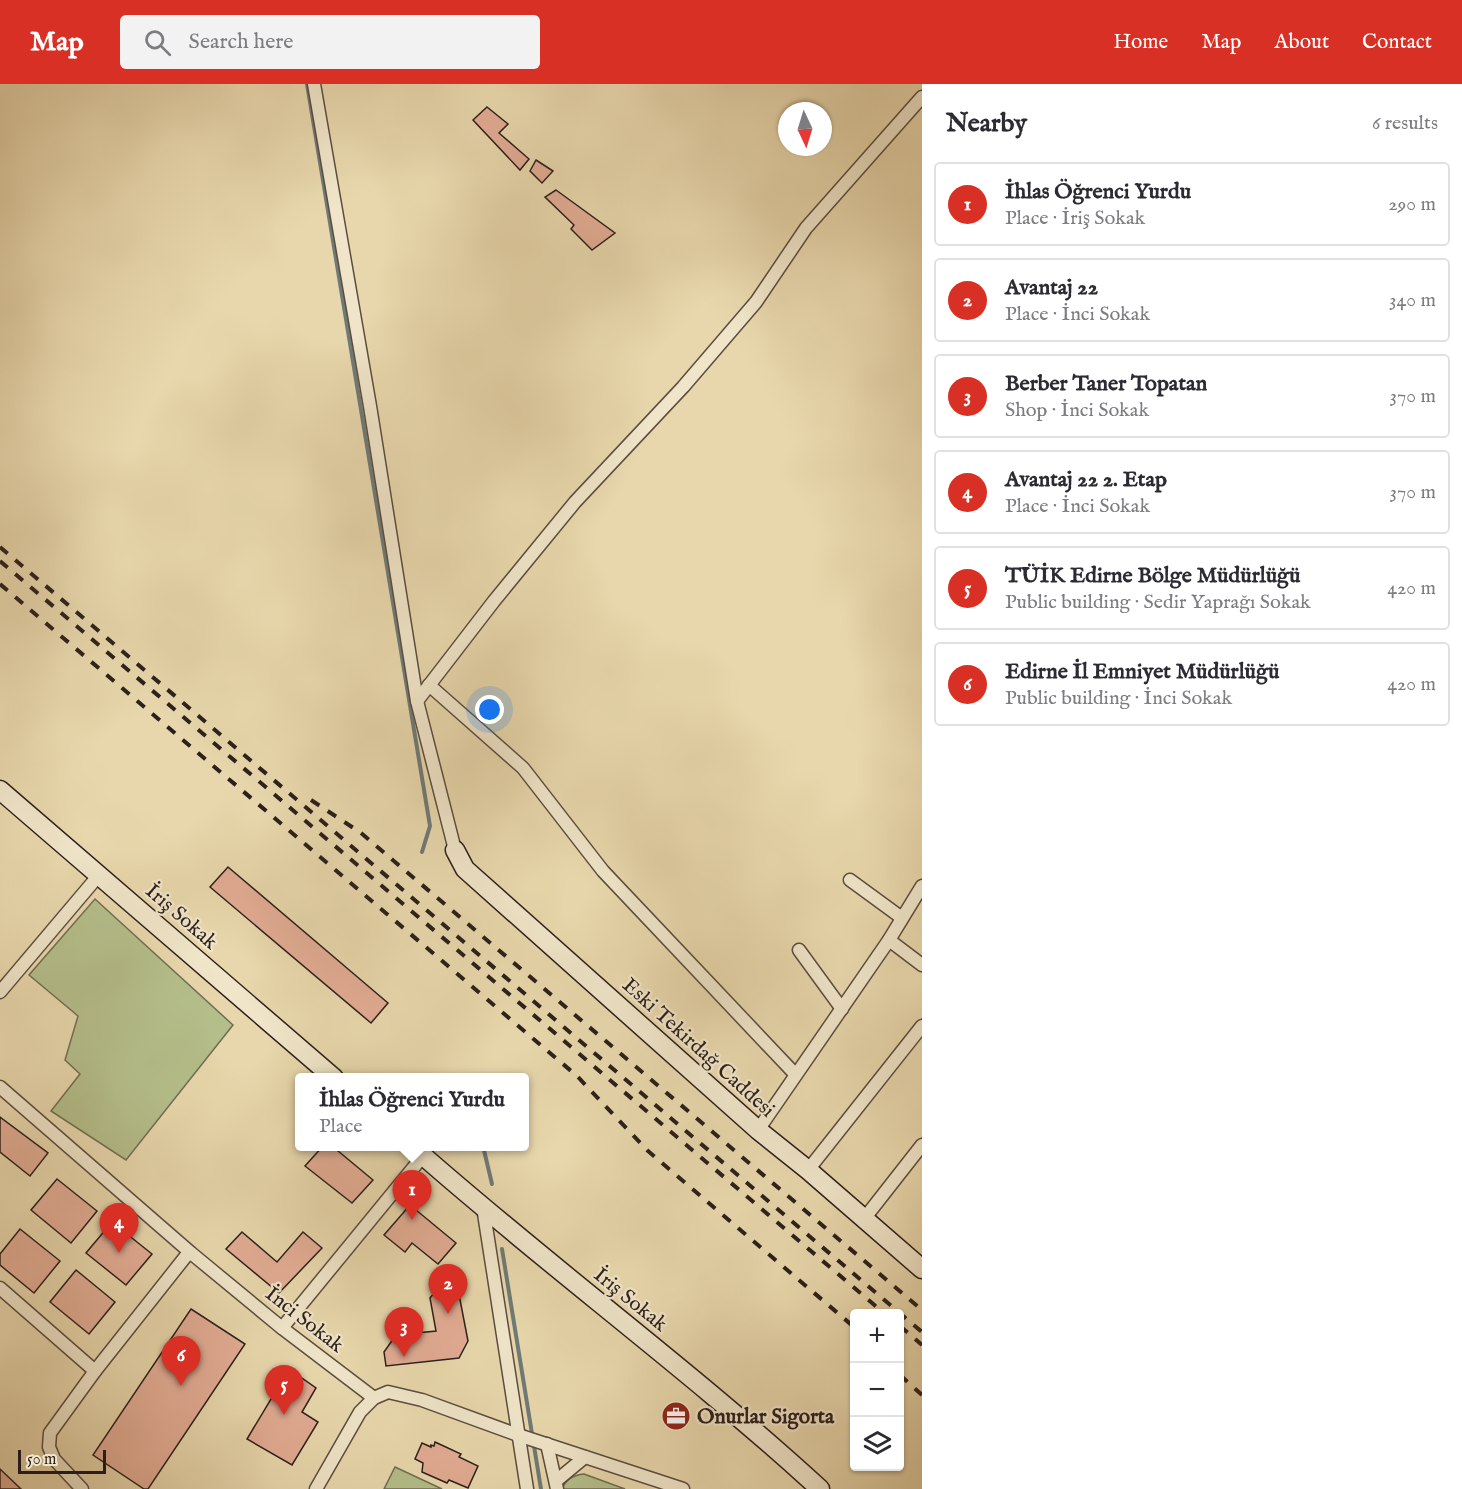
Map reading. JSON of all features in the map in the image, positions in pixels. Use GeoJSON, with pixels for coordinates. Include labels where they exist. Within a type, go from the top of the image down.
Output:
{"type":"FeatureCollection","features":[{"type":"Feature","properties":{"kind":"main road","name":"İriş Sokak"},"geometry":{"type":"LineString","coordinates":[[0,790],[329,1073]]}},
{"type":"Feature","properties":{"kind":"main road","name":"Eski Tekirdağ Caddesi"},"geometry":{"type":"LineString","coordinates":[[454,850],[465,869],[758,1130],[808,1170],[922,1269]]}},
{"type":"Feature","properties":{"kind":"main road","name":"İriş Sokak"},"geometry":{"type":"LineString","coordinates":[[418,1151],[645,1339],[820,1489]]}},
{"type":"Feature","properties":{"kind":"street"},"geometry":{"type":"LineString","coordinates":[[314,84],[370,405],[417,700],[454,850]]}},
{"type":"Feature","properties":{"kind":"street"},"geometry":{"type":"LineString","coordinates":[[417,700],[575,502],[683,387],[756,302],[806,228],[922,97]]}},
{"type":"Feature","properties":{"kind":"street"},"geometry":{"type":"LineString","coordinates":[[429,685],[523,768],[603,871],[795,1074]]}},
{"type":"Feature","properties":{"kind":"street"},"geometry":{"type":"LineString","coordinates":[[0,992],[99,874]]}},
{"type":"Feature","properties":{"kind":"street"},"geometry":{"type":"LineString","coordinates":[[850,880],[902,918]]}},
{"type":"Feature","properties":{"kind":"street"},"geometry":{"type":"LineString","coordinates":[[758,1130],[842,1009],[922,886]]}},
{"type":"Feature","properties":{"kind":"street"},"geometry":{"type":"LineString","coordinates":[[888,940],[922,965]]}},
{"type":"Feature","properties":{"kind":"street"},"geometry":{"type":"LineString","coordinates":[[799,950],[842,1009]]}},
{"type":"Feature","properties":{"kind":"street"},"geometry":{"type":"LineString","coordinates":[[808,1170],[922,1026]]}},
{"type":"Feature","properties":{"kind":"street","name":"İnci Sokak"},"geometry":{"type":"LineString","coordinates":[[0,1087],[191,1253],[282,1328],[374,1398]]}},
{"type":"Feature","properties":{"kind":"street"},"geometry":{"type":"LineString","coordinates":[[864,1219],[922,1145]]}},
{"type":"Feature","properties":{"kind":"street"},"geometry":{"type":"LineString","coordinates":[[282,1328],[418,1151]]}},
{"type":"Feature","properties":{"kind":"street"},"geometry":{"type":"LineString","coordinates":[[483,1207],[527,1489]]}},
{"type":"Feature","properties":{"kind":"street"},"geometry":{"type":"LineString","coordinates":[[82,1489],[54,1460],[49,1447],[50,1433],[95,1371],[186,1256],[191,1253]]}},
{"type":"Feature","properties":{"kind":"street"},"geometry":{"type":"LineString","coordinates":[[0,1288],[95,1371]]}},
{"type":"Feature","properties":{"kind":"street"},"geometry":{"type":"LineString","coordinates":[[316,1489],[360,1412],[374,1398],[388,1392],[422,1400],[518,1435],[683,1489]]}},
{"type":"Feature","properties":{"kind":"street"},"geometry":{"type":"LineString","coordinates":[[547,1444],[556,1485]]}},
{"type":"Feature","properties":{"kind":"street"},"geometry":{"type":"LineString","coordinates":[[556,1485],[585,1457]]}},
{"type":"Feature","properties":{"kind":"green space"},"geometry":{"type":"Polygon","coordinates":[[[95,899],[233,1025],[126,1160],[51,1111],[80,1074],[65,1060],[78,1016],[29,975],[95,899]]]}},
{"type":"Feature","properties":{"kind":"green space"},"geometry":{"type":"Polygon","coordinates":[[[395,1467],[442,1489],[384,1489],[395,1467]]]}},
{"type":"Feature","properties":{"kind":"green space"},"geometry":{"type":"Polygon","coordinates":[[[584,1474],[625,1489],[562,1489],[571,1478],[584,1474]]]}},
{"type":"Feature","properties":{"kind":"building"},"geometry":{"type":"Polygon","coordinates":[[[487,107],[508,124],[499,133],[529,159],[520,170],[473,120],[487,107]]]}},
{"type":"Feature","properties":{"kind":"building"},"geometry":{"type":"Polygon","coordinates":[[[536,160],[553,171],[542,183],[530,171],[536,160]]]}},
{"type":"Feature","properties":{"kind":"building"},"geometry":{"type":"Polygon","coordinates":[[[556,190],[615,233],[592,250],[571,229],[574,225],[545,197],[556,190]]]}},
{"type":"Feature","properties":{"kind":"building"},"geometry":{"type":"Polygon","coordinates":[[[228,867],[388,1003],[371,1023],[210,887],[228,867]]]}},
{"type":"Feature","properties":{"kind":"building"},"geometry":{"type":"Polygon","coordinates":[[[0,1117],[48,1153],[30,1176],[0,1152],[0,1117]]]}},
{"type":"Feature","properties":{"kind":"building"},"geometry":{"type":"Polygon","coordinates":[[[318,1151],[338,1151],[373,1180],[352,1203],[305,1166],[318,1151]]]}},
{"type":"Feature","properties":{"kind":"building"},"geometry":{"type":"Polygon","coordinates":[[[57,1179],[97,1211],[71,1243],[31,1210],[57,1179]]]}},
{"type":"Feature","properties":{"kind":"building"},"geometry":{"type":"Polygon","coordinates":[[[410,1205],[456,1243],[438,1264],[412,1243],[405,1252],[384,1235],[410,1205]]]}},
{"type":"Feature","properties":{"kind":"building"},"geometry":{"type":"Polygon","coordinates":[[[112,1222],[152,1254],[126,1285],[86,1253],[112,1222]]]}},
{"type":"Feature","properties":{"kind":"building"},"geometry":{"type":"Polygon","coordinates":[[[20,1229],[60,1261],[34,1293],[0,1265],[0,1254],[20,1229]]]}},
{"type":"Feature","properties":{"kind":"building"},"geometry":{"type":"Polygon","coordinates":[[[242,1232],[277,1262],[303,1232],[322,1248],[279,1293],[226,1249],[242,1232]]]}},
{"type":"Feature","properties":{"kind":"building"},"geometry":{"type":"Polygon","coordinates":[[[76,1270],[115,1302],[89,1334],[50,1302],[76,1270]]]}},
{"type":"Feature","properties":{"kind":"building"},"geometry":{"type":"Polygon","coordinates":[[[456,1279],[468,1341],[459,1358],[386,1366],[384,1352],[396,1335],[436,1331],[430,1298],[443,1282],[456,1279]]]}},
{"type":"Feature","properties":{"kind":"building"},"geometry":{"type":"Polygon","coordinates":[[[191,1309],[245,1344],[148,1489],[144,1489],[93,1455],[191,1309]]]}},
{"type":"Feature","properties":{"kind":"building"},"geometry":{"type":"Polygon","coordinates":[[[289,1369],[316,1388],[302,1412],[318,1422],[292,1465],[247,1439],[289,1369]]]}},
{"type":"Feature","properties":{"kind":"building"},"geometry":{"type":"Polygon","coordinates":[[[435,1442],[461,1454],[459,1457],[478,1466],[468,1488],[449,1480],[447,1483],[422,1472],[423,1463],[415,1459],[422,1443],[431,1447],[435,1442]]]}},
{"type":"Feature","properties":{"kind":"building"},"geometry":{"type":"Polygon","coordinates":[[[0,1469],[21,1489],[0,1489],[0,1469]]]}},
{"type":"Feature","properties":{"kind":"waterway"},"geometry":{"type":"LineString","coordinates":[[307,84],[430,826],[422,852]]}},
{"type":"Feature","properties":{"kind":"waterway"},"geometry":{"type":"LineString","coordinates":[[484,1151],[492,1184]]}},
{"type":"Feature","properties":{"kind":"waterway"},"geometry":{"type":"LineString","coordinates":[[502,1249],[541,1489]]}},
{"type":"Feature","properties":{"kind":"railway"},"geometry":{"type":"LineString","coordinates":[[0,547],[922,1332]]}},
{"type":"Feature","properties":{"kind":"railway"},"geometry":{"type":"LineString","coordinates":[[0,561],[879,1309]]}},
{"type":"Feature","properties":{"kind":"railway"},"geometry":{"type":"LineString","coordinates":[[0,584],[577,1076],[648,1151],[850,1324]]}},
{"type":"Feature","properties":{"kind":"railway"},"geometry":{"type":"LineString","coordinates":[[311,800],[361,833],[922,1310]]}},
{"type":"Feature","properties":{"kind":"railway"},"geometry":{"type":"LineString","coordinates":[[904,1329],[922,1345]]}},
{"type":"Feature","properties":{"kind":"railway"},"geometry":{"type":"LineString","coordinates":[[904,1379],[922,1395]]}},
{"type":"Feature","properties":{"kind":"place","name":"İhlas Öğrenci Yurdu"},"geometry":{"type":"Point","coordinates":[412,1220]}},
{"type":"Feature","properties":{"kind":"place","name":"Avantaj 22 2. Etap"},"geometry":{"type":"Point","coordinates":[119,1253]}},
{"type":"Feature","properties":{"kind":"place","name":"Avantaj 22"},"geometry":{"type":"Point","coordinates":[448,1314]}},
{"type":"Feature","properties":{"kind":"place","name":"Berber Taner Topatan"},"geometry":{"type":"Point","coordinates":[404,1357]}},
{"type":"Feature","properties":{"kind":"place","name":"Edirne İl Emniyet Müdürlüğü"},"geometry":{"type":"Point","coordinates":[181,1386]}},
{"type":"Feature","properties":{"kind":"place","name":"TÜİK Edirne Bölge Müdürlüğü"},"geometry":{"type":"Point","coordinates":[284,1415]}},
{"type":"Feature","properties":{"kind":"place","name":"Onurlar Sigorta"},"geometry":{"type":"Point","coordinates":[676,1416]}}]}
